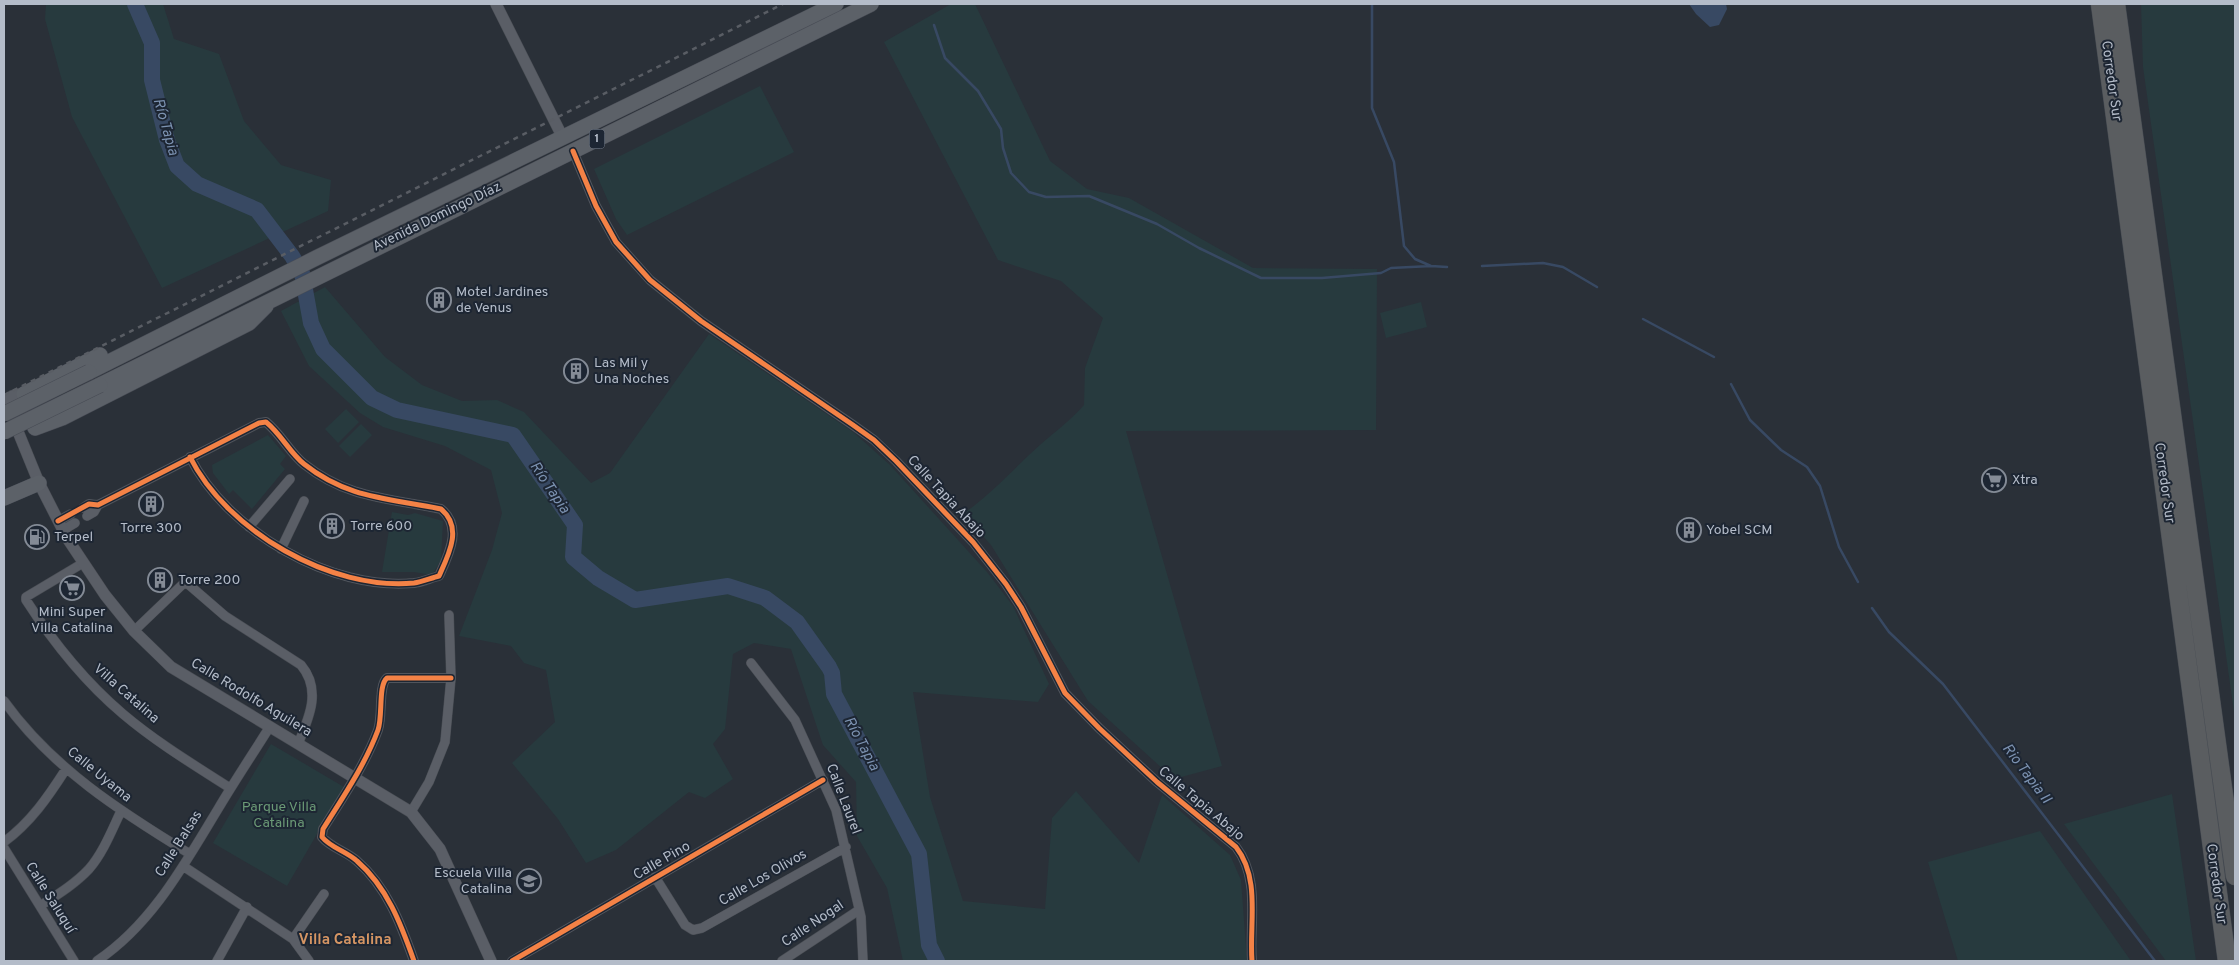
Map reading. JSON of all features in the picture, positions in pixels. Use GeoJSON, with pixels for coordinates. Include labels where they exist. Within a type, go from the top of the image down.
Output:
{"type":"FeatureCollection","features":[{"type":"Feature","properties":{"kind":"highway","name":"Corredor Sur"},"geometry":{"type":"LineString","coordinates":[[2109,9],[2235,876]]}},
{"type":"Feature","properties":{"kind":"highway","name":"Corredor Sur"},"geometry":{"type":"LineString","coordinates":[[2109,9],[2227,961]]}},
{"type":"Feature","properties":{"kind":"main road","name":"Avenida Domingo Díaz"},"geometry":{"type":"LineString","coordinates":[[4,414],[316,258],[836,4]]}},
{"type":"Feature","properties":{"kind":"main road","name":"Avenida Domingo Díaz"},"geometry":{"type":"LineString","coordinates":[[11,435],[100,384],[871,4]]}},
{"type":"Feature","properties":{"kind":"main road"},"geometry":{"type":"LineString","coordinates":[[24,394],[228,290],[270,281]]}},
{"type":"Feature","properties":{"kind":"main road"},"geometry":{"type":"LineString","coordinates":[[35,428],[62,418],[249,323],[277,296]]}},
{"type":"Feature","properties":{"kind":"main road"},"geometry":{"type":"LineString","coordinates":[[4,498],[39,483]]}},
{"type":"Feature","properties":{"kind":"street"},"geometry":{"type":"LineString","coordinates":[[496,4],[562,138]]}},
{"type":"Feature","properties":{"kind":"street","name":"Calle Tapia Abajo"},"geometry":{"type":"LineString","coordinates":[[573,151],[596,206],[616,242],[631,261],[688,312],[874,440],[896,461],[973,542],[1006,584],[1022,607],[1064,693],[1156,782],[1236,847],[1244,857],[1252,895],[1252,961]]}},
{"type":"Feature","properties":{"kind":"street"},"geometry":{"type":"LineString","coordinates":[[4,403],[14,395],[24,394],[37,401],[40,408],[39,422],[35,428],[11,435],[4,424]]}},
{"type":"Feature","properties":{"kind":"street"},"geometry":{"type":"LineString","coordinates":[[85,512],[89,504],[98,505],[190,457],[259,423],[266,422],[302,463],[342,489],[370,497],[440,509],[447,514],[452,522],[452,548],[440,576],[415,583],[381,583],[330,571],[281,548],[249,527],[209,488],[190,457]]}},
{"type":"Feature","properties":{"kind":"street","name":"Calle Rodolfo Aguilera"},"geometry":{"type":"LineString","coordinates":[[11,435],[61,526],[105,595],[134,631],[171,667],[410,812],[440,849],[490,961]]}},
{"type":"Feature","properties":{"kind":"street"},"geometry":{"type":"LineString","coordinates":[[249,527],[290,479]]}},
{"type":"Feature","properties":{"kind":"street"},"geometry":{"type":"LineString","coordinates":[[281,548],[304,501]]}},
{"type":"Feature","properties":{"kind":"street"},"geometry":{"type":"LineString","coordinates":[[61,526],[71,514]]}},
{"type":"Feature","properties":{"kind":"street"},"geometry":{"type":"LineString","coordinates":[[61,526],[75,523]]}},
{"type":"Feature","properties":{"kind":"street","name":"Villa Catalina"},"geometry":{"type":"LineString","coordinates":[[83,563],[25,598],[58,647],[77,669],[123,714],[181,757],[230,788]]}},
{"type":"Feature","properties":{"kind":"street"},"geometry":{"type":"LineString","coordinates":[[134,631],[183,584],[188,584],[225,616],[301,664],[307,672],[311,683],[312,705],[298,744]]}},
{"type":"Feature","properties":{"kind":"street"},"geometry":{"type":"LineString","coordinates":[[410,812],[429,782],[445,742],[451,678],[449,616]]}},
{"type":"Feature","properties":{"kind":"street","name":"Calle Laurel"},"geometry":{"type":"LineString","coordinates":[[752,662],[795,720],[836,810],[846,846],[859,910],[863,961]]}},
{"type":"Feature","properties":{"kind":"street"},"geometry":{"type":"LineString","coordinates":[[414,961],[394,909],[378,885],[355,859],[327,843],[322,836],[379,728],[383,705],[381,685],[383,681],[387,678],[451,678]]}},
{"type":"Feature","properties":{"kind":"street","name":"Calle Uyama"},"geometry":{"type":"LineString","coordinates":[[4,701],[14,715],[66,769],[121,811],[190,854]]}},
{"type":"Feature","properties":{"kind":"street","name":"Calle Balsas"},"geometry":{"type":"LineString","coordinates":[[97,961],[114,949],[144,921],[183,866],[269,728]]}},
{"type":"Feature","properties":{"kind":"street"},"geometry":{"type":"LineString","coordinates":[[4,842],[21,829],[39,810],[66,769]]}},
{"type":"Feature","properties":{"kind":"street","name":"Calle Pino"},"geometry":{"type":"LineString","coordinates":[[512,961],[823,780]]}},
{"type":"Feature","properties":{"kind":"street"},"geometry":{"type":"LineString","coordinates":[[40,906],[65,890],[90,868],[106,842],[121,811]]}},
{"type":"Feature","properties":{"kind":"street","name":"Calle Los Olivos"},"geometry":{"type":"LineString","coordinates":[[655,877],[685,925],[693,930],[702,928],[846,846]]}},
{"type":"Feature","properties":{"kind":"street","name":"Calle Saluquí"},"geometry":{"type":"LineString","coordinates":[[4,848],[74,961]]}},
{"type":"Feature","properties":{"kind":"street"},"geometry":{"type":"LineString","coordinates":[[183,866],[293,939],[308,961]]}},
{"type":"Feature","properties":{"kind":"street"},"geometry":{"type":"LineString","coordinates":[[293,939],[324,894]]}},
{"type":"Feature","properties":{"kind":"street"},"geometry":{"type":"LineString","coordinates":[[217,961],[247,907]]}},
{"type":"Feature","properties":{"kind":"street","name":"Calle Nogal"},"geometry":{"type":"LineString","coordinates":[[782,961],[859,910]]}},
{"type":"Feature","properties":{"kind":"green space"},"geometry":{"type":"Polygon","coordinates":[[[46,4],[163,4],[174,39],[219,54],[244,121],[281,165],[331,180],[328,211],[162,288],[72,117],[45,19],[46,4]]]}},
{"type":"Feature","properties":{"kind":"green space"},"geometry":{"type":"Polygon","coordinates":[[[951,4],[975,4],[1050,161],[1087,189],[1129,198],[1253,268],[1377,269],[1376,430],[1126,431],[1222,766],[1174,779],[1088,701],[991,545],[963,514],[994,489],[1084,405],[1085,368],[1103,318],[1061,281],[998,260],[884,42],[951,4]]]}},
{"type":"Feature","properties":{"kind":"green space"},"geometry":{"type":"Polygon","coordinates":[[[2141,4],[2235,4],[2235,719],[2143,67],[2141,4]]]}},
{"type":"Feature","properties":{"kind":"green space"},"geometry":{"type":"Polygon","coordinates":[[[760,86],[794,152],[627,235],[616,219],[594,169],[760,86]]]}},
{"type":"Feature","properties":{"kind":"green space"},"geometry":{"type":"Polygon","coordinates":[[[325,287],[385,357],[422,385],[462,401],[497,400],[524,412],[591,483],[610,473],[709,334],[853,432],[890,465],[987,572],[1013,606],[1049,684],[1038,702],[913,692],[930,797],[963,901],[1045,909],[1052,818],[1076,791],[1139,863],[1162,795],[1230,855],[1241,880],[1247,961],[903,961],[887,888],[857,836],[856,782],[823,745],[791,649],[754,643],[733,654],[725,729],[713,744],[733,779],[705,798],[689,792],[616,850],[586,863],[558,819],[512,763],[555,722],[546,670],[524,663],[511,646],[459,636],[492,550],[502,513],[491,470],[445,446],[383,427],[360,413],[309,366],[281,311],[325,287]]]}},
{"type":"Feature","properties":{"kind":"green space"},"geometry":{"type":"Polygon","coordinates":[[[1421,302],[1427,327],[1386,338],[1380,313],[1421,302]]]}},
{"type":"Feature","properties":{"kind":"green space"},"geometry":{"type":"Polygon","coordinates":[[[346,409],[359,422],[338,443],[325,429],[346,409]]]}},
{"type":"Feature","properties":{"kind":"green space"},"geometry":{"type":"Polygon","coordinates":[[[361,424],[372,435],[350,457],[339,446],[361,424]]]}},
{"type":"Feature","properties":{"kind":"green space"},"geometry":{"type":"Polygon","coordinates":[[[268,435],[286,456],[280,464],[285,469],[252,509],[233,490],[229,494],[213,473],[212,465],[268,435]]]}},
{"type":"Feature","properties":{"kind":"green space"},"geometry":{"type":"Polygon","coordinates":[[[392,512],[408,515],[415,513],[443,521],[441,560],[432,575],[414,572],[382,572],[392,512]]]}},
{"type":"Feature","properties":{"kind":"green space","name":"Parque Villa Catalina"},"geometry":{"type":"Polygon","coordinates":[[[271,744],[344,787],[287,886],[213,843],[271,744]]]}},
{"type":"Feature","properties":{"kind":"green space"},"geometry":{"type":"Polygon","coordinates":[[[2172,794],[2196,961],[2166,961],[2064,824],[2172,794]]]}},
{"type":"Feature","properties":{"kind":"green space"},"geometry":{"type":"Polygon","coordinates":[[[2040,831],[2131,961],[1958,961],[1928,862],[2040,831]]]}},
{"type":"Feature","properties":{"kind":"water"},"geometry":{"type":"Polygon","coordinates":[[[1689,4],[1726,4],[1727,9],[1719,25],[1710,27],[1696,14],[1689,4]]]}},
{"type":"Feature","properties":{"kind":"waterway","name":"Río Tapia"},"geometry":{"type":"LineString","coordinates":[[135,4],[152,43],[152,80],[167,140],[177,166],[197,184],[257,210],[292,256],[302,273],[311,323],[323,349],[372,398],[397,410],[513,435],[575,525],[573,557],[598,578],[635,600],[728,586],[765,598],[797,622],[829,667],[832,673],[834,694],[919,854],[929,945],[937,961]]}},
{"type":"Feature","properties":{"kind":"waterway"},"geometry":{"type":"LineString","coordinates":[[1372,4],[1372,108],[1394,162],[1404,246],[1415,259],[1431,266],[1447,267]]}},
{"type":"Feature","properties":{"kind":"waterway"},"geometry":{"type":"LineString","coordinates":[[934,25],[945,58],[978,91],[1001,129],[1003,148],[1011,173],[1029,192],[1046,197],[1089,196],[1157,224],[1199,248],[1261,278],[1322,278],[1381,273],[1391,268],[1431,266]]}},
{"type":"Feature","properties":{"kind":"waterway","name":"Rio Tapia II"},"geometry":{"type":"LineString","coordinates":[[1482,266],[1543,263],[1563,267],[1597,287]]}},
{"type":"Feature","properties":{"kind":"waterway","name":"Rio Tapia II"},"geometry":{"type":"LineString","coordinates":[[1643,319],[1714,357]]}},
{"type":"Feature","properties":{"kind":"waterway","name":"Rio Tapia II"},"geometry":{"type":"LineString","coordinates":[[1731,384],[1750,420],[1781,450],[1807,467],[1820,486],[1839,547],[1858,582]]}},
{"type":"Feature","properties":{"kind":"waterway","name":"Rio Tapia II"},"geometry":{"type":"LineString","coordinates":[[1872,608],[1889,632],[1943,684],[2155,961]]}},
{"type":"Feature","properties":{"kind":"railway"},"geometry":{"type":"LineString","coordinates":[[4,395],[783,4]]}},
{"type":"Feature","properties":{"kind":"cycle path"},"geometry":{"type":"LineString","coordinates":[[573,151],[596,206],[616,242],[650,280],[701,321],[874,440],[896,461],[973,542],[1006,584],[1021,607],[1065,693],[1099,728],[1157,782],[1236,847],[1249,873],[1251,887],[1252,961]]}},
{"type":"Feature","properties":{"kind":"cycle path"},"geometry":{"type":"LineString","coordinates":[[58,521],[89,504],[98,505],[259,423],[266,422],[294,454],[320,476],[369,496],[441,509],[448,516],[453,532],[447,559],[439,576],[414,583],[382,583],[349,577],[316,566],[285,551],[255,531],[229,509],[207,484],[190,457]]}},
{"type":"Feature","properties":{"kind":"cycle path"},"geometry":{"type":"LineString","coordinates":[[414,961],[392,907],[377,882],[357,861],[326,841],[322,837],[323,829],[353,781],[373,743],[379,724],[382,687],[387,678],[451,678]]}},
{"type":"Feature","properties":{"kind":"cycle path"},"geometry":{"type":"LineString","coordinates":[[512,961],[823,780]]}},
{"type":"Feature","properties":{"kind":"place","name":"Motel Jardines de Venus"},"geometry":{"type":"Point","coordinates":[439,300]}},
{"type":"Feature","properties":{"kind":"place","name":"Las Mil y Una Noches"},"geometry":{"type":"Point","coordinates":[576,371]}},
{"type":"Feature","properties":{"kind":"place","name":"Xtra"},"geometry":{"type":"Point","coordinates":[1994,480]}},
{"type":"Feature","properties":{"kind":"place","name":"Torre 300"},"geometry":{"type":"Point","coordinates":[151,504]}},
{"type":"Feature","properties":{"kind":"place","name":"Torre 600"},"geometry":{"type":"Point","coordinates":[332,526]}},
{"type":"Feature","properties":{"kind":"place","name":"Yobel SCM"},"geometry":{"type":"Point","coordinates":[1689,530]}},
{"type":"Feature","properties":{"kind":"place","name":"Terpel"},"geometry":{"type":"Point","coordinates":[37,537]}},
{"type":"Feature","properties":{"kind":"place","name":"Torre 200"},"geometry":{"type":"Point","coordinates":[160,580]}},
{"type":"Feature","properties":{"kind":"place","name":"Mini Super Villa Catalina"},"geometry":{"type":"Point","coordinates":[72,588]}},
{"type":"Feature","properties":{"kind":"place","name":"Escuela Villa Catalina"},"geometry":{"type":"Point","coordinates":[529,881]}},
{"type":"Feature","properties":{"kind":"district","name":"Villa Catalina"},"geometry":{"type":"Point","coordinates":[345,940]}}]}
